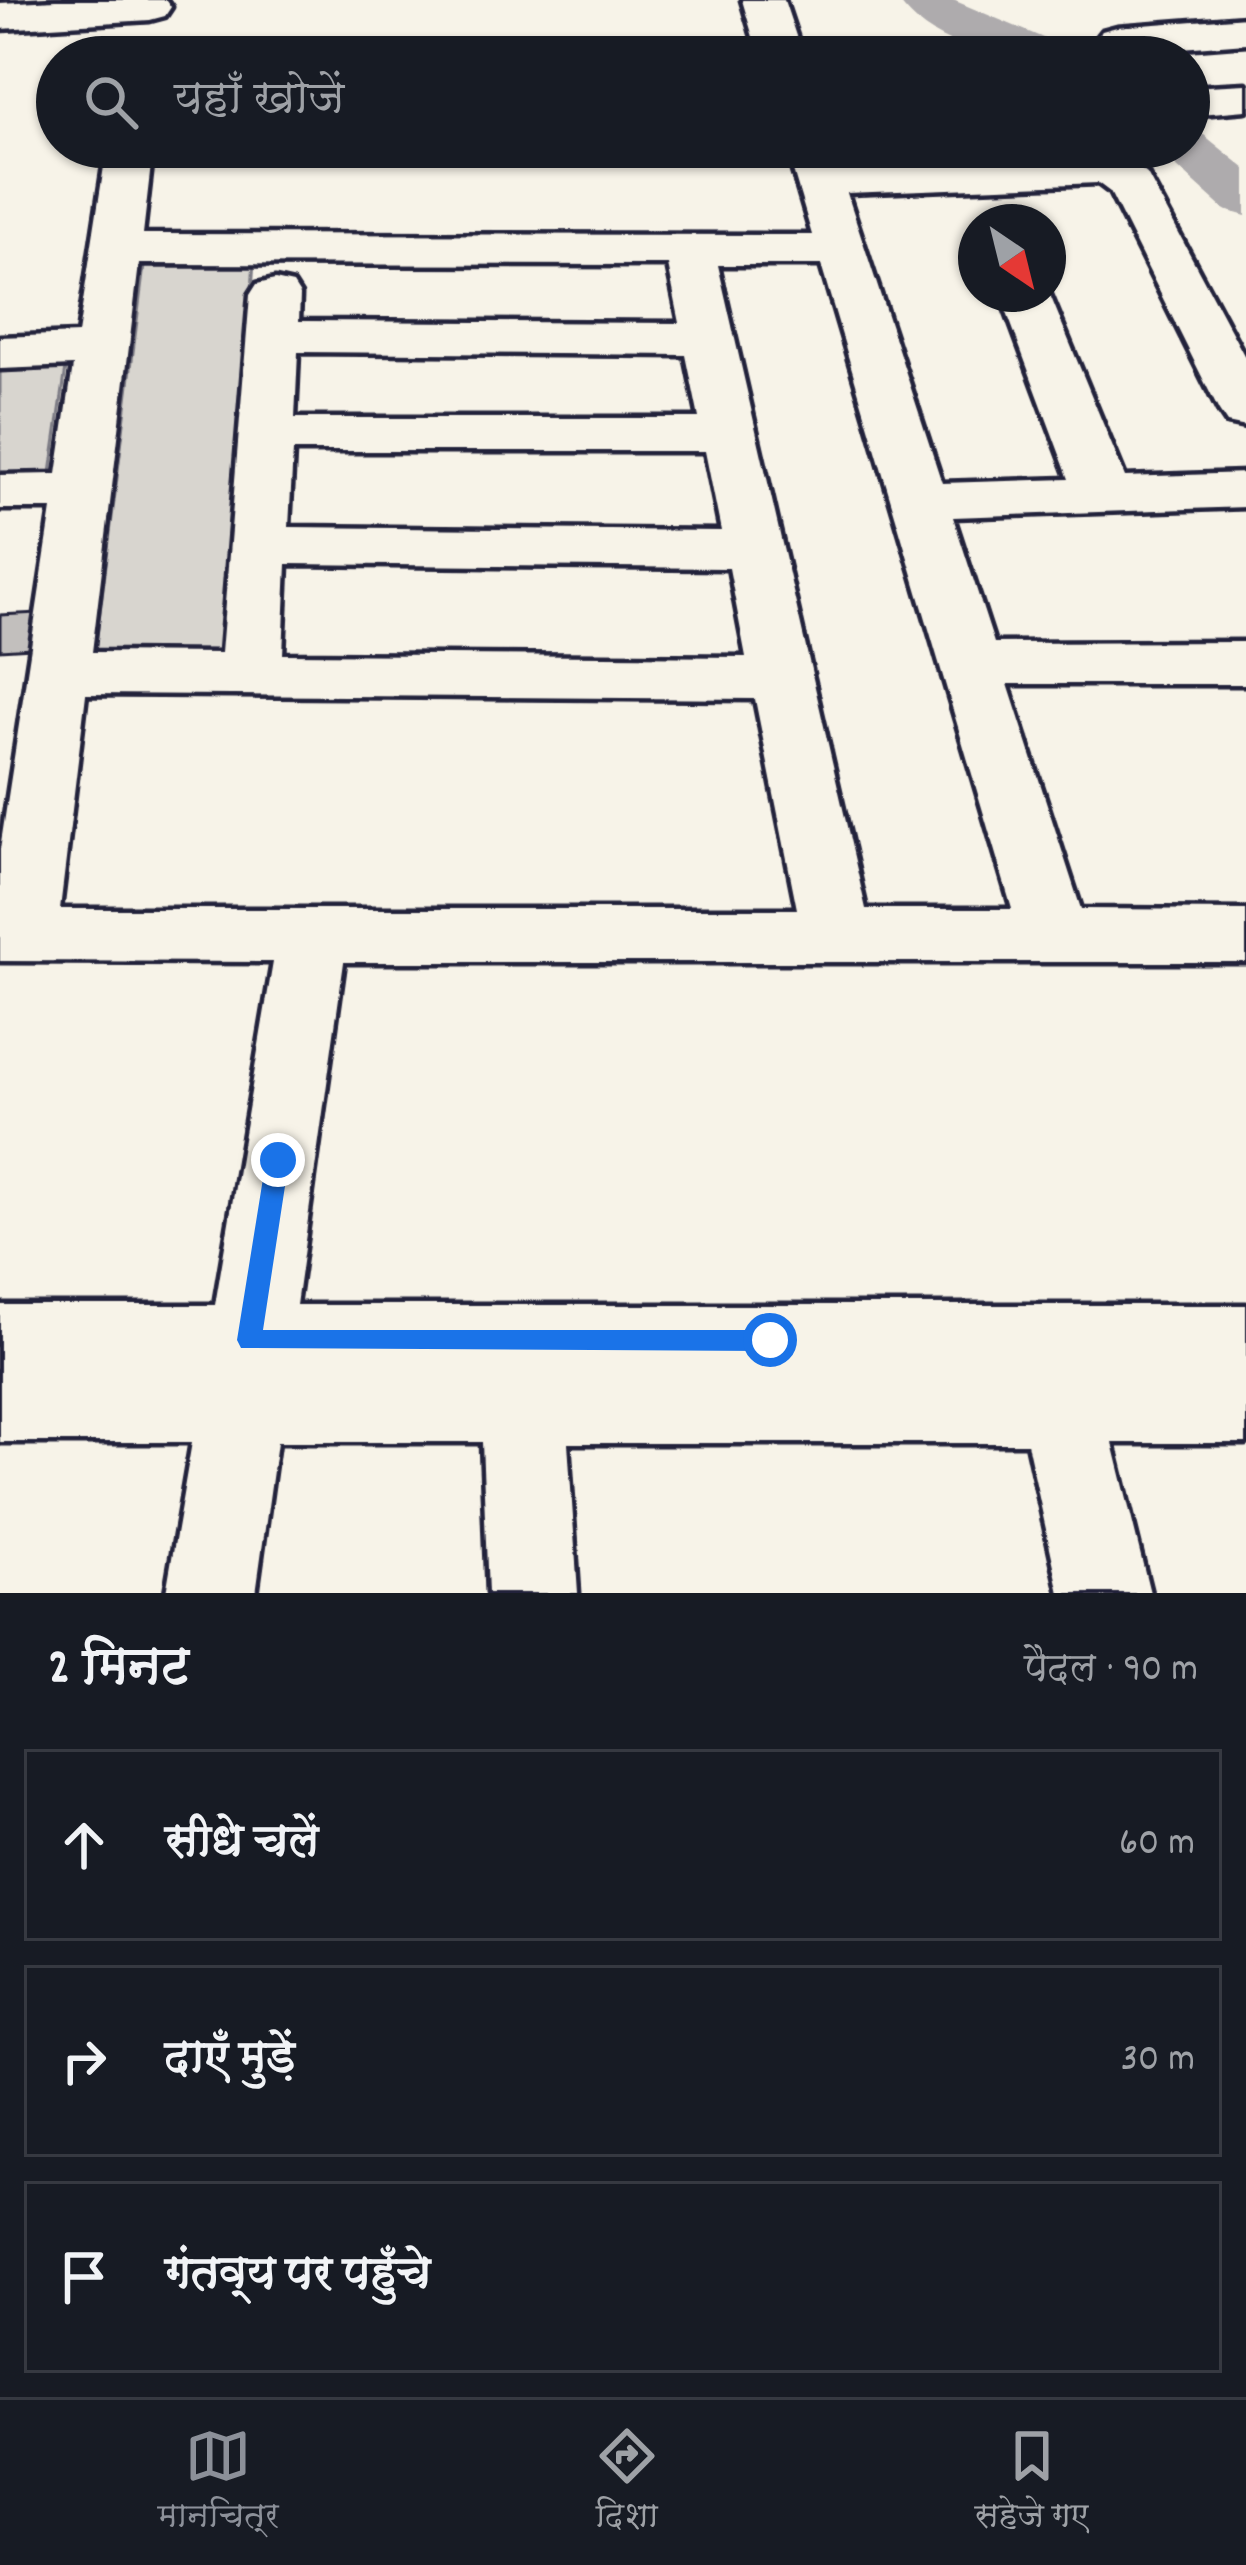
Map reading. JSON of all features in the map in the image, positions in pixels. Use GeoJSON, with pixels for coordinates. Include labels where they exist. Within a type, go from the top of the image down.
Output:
{"type":"FeatureCollection","features":[{"type":"Feature","properties":{"kind":"street"},"geometry":{"type":"LineString","coordinates":[[763,0],[774,36]]}},
{"type":"Feature","properties":{"kind":"street"},"geometry":{"type":"LineString","coordinates":[[0,16],[149,16]]}},
{"type":"Feature","properties":{"kind":"street"},"geometry":{"type":"LineString","coordinates":[[1169,36],[1246,30]]}},
{"type":"Feature","properties":{"kind":"street"},"geometry":{"type":"LineString","coordinates":[[1210,99],[1246,97]]}},
{"type":"Feature","properties":{"kind":"street"},"geometry":{"type":"LineString","coordinates":[[127,168],[57,673],[11,935],[1246,936]]}},
{"type":"Feature","properties":{"kind":"street"},"geometry":{"type":"LineString","coordinates":[[815,168],[1054,936]]}},
{"type":"Feature","properties":{"kind":"street"},"geometry":{"type":"LineString","coordinates":[[896,168],[978,173],[1096,168],[1115,173],[1130,184],[1246,411]]}},
{"type":"Feature","properties":{"kind":"street"},"geometry":{"type":"LineString","coordinates":[[978,173],[990,204]]}},
{"type":"Feature","properties":{"kind":"street"},"geometry":{"type":"LineString","coordinates":[[116,249],[840,250]]}},
{"type":"Feature","properties":{"kind":"street"},"geometry":{"type":"LineString","coordinates":[[251,674],[277,250]]}},
{"type":"Feature","properties":{"kind":"street"},"geometry":{"type":"LineString","coordinates":[[690,250],[837,935]]}},
{"type":"Feature","properties":{"kind":"street"},"geometry":{"type":"LineString","coordinates":[[1032,312],[1104,495]]}},
{"type":"Feature","properties":{"kind":"street"},"geometry":{"type":"LineString","coordinates":[[272,336],[709,340]]}},
{"type":"Feature","properties":{"kind":"street"},"geometry":{"type":"LineString","coordinates":[[0,353],[102,349]]}},
{"type":"Feature","properties":{"kind":"street"},"geometry":{"type":"LineString","coordinates":[[266,434],[730,435]]}},
{"type":"Feature","properties":{"kind":"street"},"geometry":{"type":"LineString","coordinates":[[918,502],[1246,490]]}},
{"type":"Feature","properties":{"kind":"street"},"geometry":{"type":"LineString","coordinates":[[0,492],[83,491]]}},
{"type":"Feature","properties":{"kind":"street"},"geometry":{"type":"LineString","coordinates":[[259,545],[755,550]]}},
{"type":"Feature","properties":{"kind":"street"},"geometry":{"type":"LineString","coordinates":[[969,664],[1246,663]]}},
{"type":"Feature","properties":{"kind":"street"},"geometry":{"type":"LineString","coordinates":[[57,673],[782,678]]}},
{"type":"Feature","properties":{"kind":"street"},"geometry":{"type":"LineString","coordinates":[[211,1593],[313,935]]}},
{"type":"Feature","properties":{"kind":"street"},"geometry":{"type":"LineString","coordinates":[[0,1341],[524,1405],[1246,1405]]}},
{"type":"Feature","properties":{"kind":"street"},"geometry":{"type":"LineString","coordinates":[[0,1403],[244,1372],[1246,1341]]}},
{"type":"Feature","properties":{"kind":"street"},"geometry":{"type":"LineString","coordinates":[[524,1405],[533,1593]]}},
{"type":"Feature","properties":{"kind":"street"},"geometry":{"type":"LineString","coordinates":[[1061,1405],[1105,1593]]}},
{"type":"Feature","properties":{"kind":"shaded area"},"geometry":{"type":"Polygon","coordinates":[[[254,260],[229,651],[94,659],[144,266],[254,260]]]}},
{"type":"Feature","properties":{"kind":"shaded area"},"geometry":{"type":"Polygon","coordinates":[[[66,368],[50,480],[0,480],[0,371],[66,368]]]}},
{"type":"Feature","properties":{"kind":"building"},"geometry":{"type":"Polygon","coordinates":[[[38,613],[32,648],[0,650],[0,615],[38,613]]]}},
{"type":"Feature","properties":{"kind":"waterway"},"geometry":{"type":"LineString","coordinates":[[924,0],[941,17],[989,36]]}},
{"type":"Feature","properties":{"kind":"waterway"},"geometry":{"type":"LineString","coordinates":[[1210,168],[1246,198]]}},
{"type":"Feature","properties":{"kind":"route"},"geometry":{"type":"LineString","coordinates":[[278,1160],[249,1340],[770,1340]]}}]}
